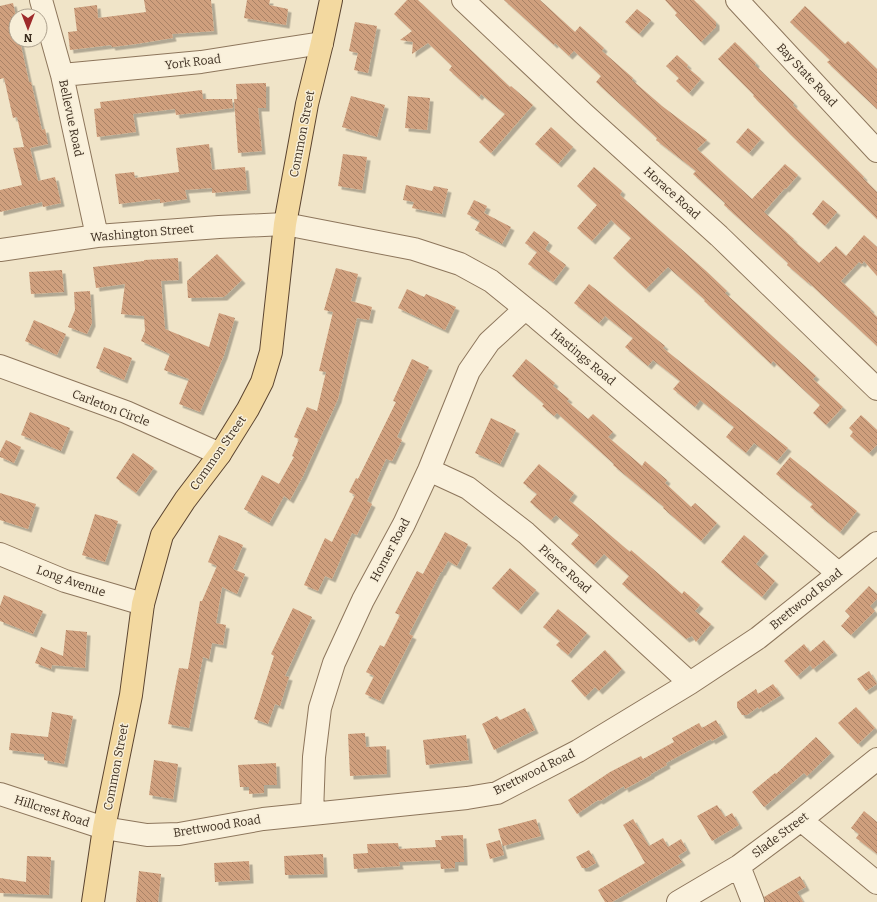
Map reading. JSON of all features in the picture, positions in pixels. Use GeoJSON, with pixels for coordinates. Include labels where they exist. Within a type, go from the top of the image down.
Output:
{"type":"FeatureCollection","features":[{"type":"Feature","properties":{"kind":"main road","name":"Common Street"},"geometry":{"type":"LineString","coordinates":[[93,902],[104,828],[130,695],[143,604],[162,534],[185,500],[220,454],[248,409],[262,382],[271,352],[285,224],[306,104],[322,43],[331,0]]}},
{"type":"Feature","properties":{"kind":"street","name":"Bellevue Road"},"geometry":{"type":"LineString","coordinates":[[41,0],[62,75],[97,236]]}},
{"type":"Feature","properties":{"kind":"street","name":"Horace Road"},"geometry":{"type":"LineString","coordinates":[[463,0],[584,114],[719,236],[877,389]]}},
{"type":"Feature","properties":{"kind":"street","name":"Bay State Road"},"geometry":{"type":"LineString","coordinates":[[737,0],[877,151]]}},
{"type":"Feature","properties":{"kind":"street","name":"York Road"},"geometry":{"type":"LineString","coordinates":[[62,75],[201,62],[322,43]]}},
{"type":"Feature","properties":{"kind":"street","name":"Washington Street"},"geometry":{"type":"LineString","coordinates":[[0,250],[97,236],[218,227],[285,224]]}},
{"type":"Feature","properties":{"kind":"street","name":"Hastings Road"},"geometry":{"type":"LineString","coordinates":[[285,224],[414,249],[460,264],[491,281],[838,573]]}},
{"type":"Feature","properties":{"kind":"street","name":"Homer Road"},"geometry":{"type":"LineString","coordinates":[[312,814],[314,757],[320,708],[334,662],[364,600],[404,524],[429,470],[469,371],[489,342],[525,309]]}},
{"type":"Feature","properties":{"kind":"street","name":"Carleton Circle"},"geometry":{"type":"LineString","coordinates":[[0,366],[126,412],[220,454]]}},
{"type":"Feature","properties":{"kind":"street","name":"Pierce Road"},"geometry":{"type":"LineString","coordinates":[[429,470],[468,488],[526,533],[690,683]]}},
{"type":"Feature","properties":{"kind":"street","name":"Brettwood Road"},"geometry":{"type":"LineString","coordinates":[[104,828],[147,835],[179,834],[263,819],[467,798],[497,793],[578,751],[690,683],[758,638],[877,542]]}},
{"type":"Feature","properties":{"kind":"street","name":"Long Avenue"},"geometry":{"type":"LineString","coordinates":[[0,554],[65,581],[143,604]]}},
{"type":"Feature","properties":{"kind":"street","name":"Slade Street"},"geometry":{"type":"LineString","coordinates":[[678,902],[738,866],[801,820],[877,759]]}},
{"type":"Feature","properties":{"kind":"street","name":"Hillcrest Road"},"geometry":{"type":"LineString","coordinates":[[0,794],[104,828]]}},
{"type":"Feature","properties":{"kind":"street"},"geometry":{"type":"LineString","coordinates":[[801,820],[877,883]]}},
{"type":"Feature","properties":{"kind":"street"},"geometry":{"type":"LineString","coordinates":[[738,866],[753,902]]}},
{"type":"Feature","properties":{"kind":"building"},"geometry":{"type":"Polygon","coordinates":[[[144,0],[211,0],[214,31],[172,34],[173,38],[136,44],[112,47],[111,45],[70,50],[68,32],[77,31],[74,8],[97,5],[98,18],[146,12],[144,0]]]}},
{"type":"Feature","properties":{"kind":"building"},"geometry":{"type":"Polygon","coordinates":[[[247,0],[270,0],[269,5],[288,9],[286,25],[244,18],[247,0]]]}},
{"type":"Feature","properties":{"kind":"building"},"geometry":{"type":"Polygon","coordinates":[[[407,0],[418,0],[510,87],[511,86],[533,105],[491,153],[479,142],[505,114],[481,94],[479,97],[449,70],[452,66],[428,43],[412,54],[413,42],[400,40],[412,31],[394,14],[407,0]]]}},
{"type":"Feature","properties":{"kind":"building"},"geometry":{"type":"Polygon","coordinates":[[[504,0],[540,0],[575,32],[580,26],[604,48],[602,51],[633,78],[632,80],[662,106],[707,140],[697,149],[752,199],[785,164],[798,175],[764,212],[819,263],[836,246],[846,256],[864,235],[877,247],[877,276],[864,261],[862,264],[859,262],[841,281],[871,309],[870,310],[877,317],[877,346],[808,282],[787,265],[788,263],[724,205],[725,203],[693,174],[696,171],[656,140],[657,138],[596,82],[601,76],[574,51],[569,56],[555,43],[554,45],[504,0]]]}},
{"type":"Feature","properties":{"kind":"building"},"geometry":{"type":"Polygon","coordinates":[[[665,0],[694,0],[716,22],[716,27],[701,42],[675,15],[677,13],[665,0]]]}},
{"type":"Feature","properties":{"kind":"building"},"geometry":{"type":"Polygon","coordinates":[[[13,3],[14,8],[8,8],[8,48],[22,48],[42,130],[45,129],[48,144],[30,148],[38,181],[55,177],[61,203],[43,207],[42,202],[0,212],[0,190],[22,185],[13,148],[24,147],[17,117],[13,118],[4,78],[0,79],[0,6],[13,3]]]}},
{"type":"Feature","properties":{"kind":"building"},"geometry":{"type":"Polygon","coordinates":[[[805,6],[845,44],[848,41],[877,69],[877,109],[827,62],[830,60],[790,22],[805,6]]]}},
{"type":"Feature","properties":{"kind":"building"},"geometry":{"type":"Polygon","coordinates":[[[637,9],[651,20],[639,34],[625,22],[637,9]]]}},
{"type":"Feature","properties":{"kind":"building"},"geometry":{"type":"Polygon","coordinates":[[[355,22],[377,26],[368,73],[354,70],[358,53],[349,51],[355,22]]]}},
{"type":"Feature","properties":{"kind":"building"},"geometry":{"type":"Polygon","coordinates":[[[735,42],[756,63],[755,65],[794,103],[793,105],[877,192],[877,219],[790,134],[718,59],[735,42]]]}},
{"type":"Feature","properties":{"kind":"building"},"geometry":{"type":"Polygon","coordinates":[[[677,55],[688,65],[687,67],[701,79],[689,93],[676,81],[679,78],[666,66],[677,55]]]}},
{"type":"Feature","properties":{"kind":"building"},"geometry":{"type":"Polygon","coordinates":[[[266,83],[266,108],[258,108],[262,151],[238,153],[234,99],[237,99],[236,84],[266,83]]]}},
{"type":"Feature","properties":{"kind":"building"},"geometry":{"type":"Polygon","coordinates":[[[202,90],[203,99],[232,99],[233,108],[176,115],[175,109],[133,114],[136,132],[97,137],[94,109],[101,108],[100,102],[202,90]]]}},
{"type":"Feature","properties":{"kind":"building"},"geometry":{"type":"Polygon","coordinates":[[[351,96],[385,105],[377,137],[342,127],[351,96]]]}},
{"type":"Feature","properties":{"kind":"building"},"geometry":{"type":"Polygon","coordinates":[[[408,96],[430,98],[427,130],[405,128],[408,96]]]}},
{"type":"Feature","properties":{"kind":"building"},"geometry":{"type":"Polygon","coordinates":[[[551,127],[573,147],[558,164],[535,144],[551,127]]]}},
{"type":"Feature","properties":{"kind":"building"},"geometry":{"type":"Polygon","coordinates":[[[748,128],[761,139],[749,153],[736,142],[748,128]]]}},
{"type":"Feature","properties":{"kind":"building"},"geometry":{"type":"Polygon","coordinates":[[[209,144],[212,170],[245,167],[247,190],[212,193],[212,188],[185,190],[187,199],[160,203],[160,199],[119,204],[115,174],[134,172],[135,178],[179,172],[176,148],[209,144]]]}},
{"type":"Feature","properties":{"kind":"building"},"geometry":{"type":"Polygon","coordinates":[[[343,154],[367,157],[362,190],[338,186],[343,154]]]}},
{"type":"Feature","properties":{"kind":"building"},"geometry":{"type":"Polygon","coordinates":[[[594,167],[622,191],[620,195],[706,271],[727,291],[725,293],[816,376],[813,379],[843,407],[826,425],[813,413],[820,405],[773,361],[771,364],[704,301],[705,300],[668,267],[646,289],[613,258],[631,238],[611,220],[592,241],[577,228],[597,205],[577,186],[594,167]]]}},
{"type":"Feature","properties":{"kind":"building"},"geometry":{"type":"Polygon","coordinates":[[[406,185],[432,191],[434,186],[448,189],[442,214],[412,208],[414,202],[403,200],[406,185]]]}},
{"type":"Feature","properties":{"kind":"building"},"geometry":{"type":"Polygon","coordinates":[[[474,200],[487,206],[484,213],[511,227],[502,244],[475,230],[480,221],[467,214],[474,200]]]}},
{"type":"Feature","properties":{"kind":"building"},"geometry":{"type":"Polygon","coordinates":[[[823,200],[837,212],[825,226],[812,214],[823,200]]]}},
{"type":"Feature","properties":{"kind":"building"},"geometry":{"type":"Polygon","coordinates":[[[534,231],[549,242],[545,249],[566,265],[553,282],[528,264],[537,252],[525,243],[534,231]]]}},
{"type":"Feature","properties":{"kind":"building"},"geometry":{"type":"Polygon","coordinates":[[[217,254],[242,280],[224,297],[188,298],[187,281],[217,254]]]}},
{"type":"Feature","properties":{"kind":"building"},"geometry":{"type":"Polygon","coordinates":[[[178,258],[179,280],[161,281],[165,329],[209,347],[219,313],[235,318],[224,355],[200,412],[179,404],[189,379],[164,370],[170,354],[141,341],[145,331],[144,316],[121,314],[125,284],[96,288],[93,267],[144,260],[178,258]]]}},
{"type":"Feature","properties":{"kind":"building"},"geometry":{"type":"Polygon","coordinates":[[[336,268],[358,274],[351,301],[372,307],[369,320],[357,318],[338,399],[303,476],[290,500],[284,496],[269,523],[244,509],[262,475],[279,484],[294,457],[292,456],[299,439],[294,437],[307,407],[317,411],[326,372],[319,371],[333,312],[324,310],[336,268]]]}},
{"type":"Feature","properties":{"kind":"building"},"geometry":{"type":"Polygon","coordinates":[[[62,270],[64,292],[31,294],[29,272],[62,270]]]}},
{"type":"Feature","properties":{"kind":"building"},"geometry":{"type":"Polygon","coordinates":[[[589,284],[665,346],[663,348],[788,448],[777,461],[754,443],[746,453],[726,437],[734,427],[700,400],[695,407],[673,389],[680,381],[653,360],[648,366],[625,347],[633,338],[605,316],[599,323],[574,303],[589,284]]]}},
{"type":"Feature","properties":{"kind":"building"},"geometry":{"type":"Polygon","coordinates":[[[407,289],[424,297],[426,294],[456,307],[445,330],[398,308],[407,289]]]}},
{"type":"Feature","properties":{"kind":"building"},"geometry":{"type":"Polygon","coordinates":[[[90,291],[92,323],[87,334],[68,327],[75,310],[74,292],[90,291]]]}},
{"type":"Feature","properties":{"kind":"building"},"geometry":{"type":"Polygon","coordinates":[[[34,320],[66,334],[57,355],[25,341],[34,320]]]}},
{"type":"Feature","properties":{"kind":"building"},"geometry":{"type":"Polygon","coordinates":[[[104,347],[132,358],[124,380],[96,368],[104,347]]]}},
{"type":"Feature","properties":{"kind":"building"},"geometry":{"type":"Polygon","coordinates":[[[412,359],[429,367],[397,437],[402,440],[392,461],[386,459],[367,501],[372,504],[357,535],[352,533],[332,579],[325,576],[318,591],[304,585],[325,538],[332,542],[355,495],[349,492],[356,478],[358,479],[396,402],[393,401],[412,359]]]}},
{"type":"Feature","properties":{"kind":"building"},"geometry":{"type":"Polygon","coordinates":[[[526,359],[555,383],[553,386],[569,399],[567,401],[588,419],[593,414],[613,432],[608,437],[642,466],[645,461],[667,480],[665,483],[691,507],[695,503],[717,523],[701,541],[663,508],[664,507],[613,465],[614,464],[557,413],[554,416],[542,406],[544,404],[512,376],[526,359]]]}},
{"type":"Feature","properties":{"kind":"building"},"geometry":{"type":"Polygon","coordinates":[[[30,412],[70,428],[61,451],[21,435],[30,412]]]}},
{"type":"Feature","properties":{"kind":"building"},"geometry":{"type":"Polygon","coordinates":[[[861,415],[877,430],[877,445],[869,453],[850,436],[853,432],[849,428],[861,415]]]}},
{"type":"Feature","properties":{"kind":"building"},"geometry":{"type":"Polygon","coordinates":[[[491,418],[516,430],[500,464],[475,453],[491,418]]]}},
{"type":"Feature","properties":{"kind":"building"},"geometry":{"type":"Polygon","coordinates":[[[6,440],[21,447],[14,463],[0,457],[0,452],[6,440]]]}},
{"type":"Feature","properties":{"kind":"building"},"geometry":{"type":"Polygon","coordinates":[[[133,453],[154,468],[136,493],[116,478],[133,453]]]}},
{"type":"Feature","properties":{"kind":"building"},"geometry":{"type":"Polygon","coordinates":[[[790,457],[857,511],[840,532],[810,507],[813,504],[776,474],[790,457]]]}},
{"type":"Feature","properties":{"kind":"building"},"geometry":{"type":"Polygon","coordinates":[[[539,464],[574,493],[569,500],[630,552],[631,550],[682,594],[684,591],[700,605],[695,611],[711,624],[696,642],[692,636],[686,639],[622,584],[629,576],[604,554],[594,565],[571,544],[579,535],[556,515],[551,520],[530,502],[537,494],[523,483],[539,464]]]}},
{"type":"Feature","properties":{"kind":"building"},"geometry":{"type":"Polygon","coordinates":[[[0,493],[36,504],[28,529],[0,520],[0,493]]]}},
{"type":"Feature","properties":{"kind":"building"},"geometry":{"type":"Polygon","coordinates":[[[95,514],[118,521],[105,562],[82,555],[95,514]]]}},
{"type":"Feature","properties":{"kind":"building"},"geometry":{"type":"Polygon","coordinates":[[[445,532],[468,544],[457,566],[448,561],[441,572],[409,634],[413,636],[380,701],[365,694],[374,676],[366,672],[380,645],[384,647],[400,615],[395,613],[417,571],[423,574],[445,532]]]}},
{"type":"Feature","properties":{"kind":"building"},"geometry":{"type":"Polygon","coordinates":[[[219,535],[243,545],[233,569],[245,574],[237,594],[222,587],[216,623],[226,625],[223,645],[212,643],[209,659],[203,657],[189,728],[168,724],[179,668],[188,669],[200,601],[202,601],[217,566],[208,562],[219,535]]]}},
{"type":"Feature","properties":{"kind":"building"},"geometry":{"type":"Polygon","coordinates":[[[744,535],[765,553],[756,564],[775,581],[762,597],[721,562],[744,535]]]}},
{"type":"Feature","properties":{"kind":"building"},"geometry":{"type":"Polygon","coordinates":[[[510,568],[536,590],[518,611],[492,588],[510,568]]]}},
{"type":"Feature","properties":{"kind":"building"},"geometry":{"type":"Polygon","coordinates":[[[869,586],[877,594],[877,599],[870,606],[875,611],[851,635],[841,626],[850,616],[845,611],[869,586]]]}},
{"type":"Feature","properties":{"kind":"building"},"geometry":{"type":"Polygon","coordinates":[[[4,595],[43,611],[33,634],[0,621],[0,606],[4,595]]]}},
{"type":"Feature","properties":{"kind":"building"},"geometry":{"type":"Polygon","coordinates":[[[293,608],[312,617],[285,676],[289,677],[280,706],[275,704],[268,724],[254,719],[274,656],[271,654],[293,608]]]}},
{"type":"Feature","properties":{"kind":"building"},"geometry":{"type":"Polygon","coordinates":[[[558,609],[587,633],[568,655],[556,645],[560,641],[543,627],[558,609]]]}},
{"type":"Feature","properties":{"kind":"building"},"geometry":{"type":"Polygon","coordinates":[[[66,630],[87,632],[85,668],[52,665],[51,669],[35,663],[41,647],[63,656],[66,630]]]}},
{"type":"Feature","properties":{"kind":"building"},"geometry":{"type":"Polygon","coordinates":[[[824,640],[834,652],[813,669],[810,665],[797,676],[784,661],[804,644],[810,652],[824,640]]]}},
{"type":"Feature","properties":{"kind":"building"},"geometry":{"type":"Polygon","coordinates":[[[605,650],[622,669],[599,691],[595,687],[585,697],[571,681],[605,650]]]}},
{"type":"Feature","properties":{"kind":"building"},"geometry":{"type":"Polygon","coordinates":[[[869,671],[877,684],[866,691],[857,679],[869,671]]]}},
{"type":"Feature","properties":{"kind":"building"},"geometry":{"type":"Polygon","coordinates":[[[773,684],[781,695],[759,709],[758,707],[747,715],[742,715],[737,707],[737,702],[756,689],[758,694],[773,684]]]}},
{"type":"Feature","properties":{"kind":"building"},"geometry":{"type":"Polygon","coordinates":[[[856,707],[875,728],[858,744],[838,723],[856,707]]]}},
{"type":"Feature","properties":{"kind":"building"},"geometry":{"type":"Polygon","coordinates":[[[525,708],[535,730],[494,750],[482,724],[497,716],[500,720],[525,708]]]}},
{"type":"Feature","properties":{"kind":"building"},"geometry":{"type":"Polygon","coordinates":[[[52,712],[73,716],[64,764],[44,760],[44,754],[9,750],[11,733],[48,737],[52,712]]]}},
{"type":"Feature","properties":{"kind":"building"},"geometry":{"type":"Polygon","coordinates":[[[716,720],[724,734],[712,741],[711,739],[666,763],[667,765],[651,775],[625,789],[624,786],[600,801],[598,800],[577,814],[568,800],[610,772],[641,756],[643,759],[674,742],[672,738],[699,723],[702,728],[716,720]]]}},
{"type":"Feature","properties":{"kind":"building"},"geometry":{"type":"Polygon","coordinates":[[[365,733],[366,747],[386,746],[387,774],[350,776],[348,734],[365,733]]]}},
{"type":"Feature","properties":{"kind":"building"},"geometry":{"type":"Polygon","coordinates":[[[466,735],[469,760],[426,765],[423,740],[466,735]]]}},
{"type":"Feature","properties":{"kind":"building"},"geometry":{"type":"Polygon","coordinates":[[[816,737],[831,753],[807,776],[804,773],[764,807],[752,792],[775,773],[776,774],[816,737]]]}},
{"type":"Feature","properties":{"kind":"building"},"geometry":{"type":"Polygon","coordinates":[[[154,760],[178,764],[173,799],[149,795],[154,760]]]}},
{"type":"Feature","properties":{"kind":"building"},"geometry":{"type":"Polygon","coordinates":[[[276,763],[277,785],[264,785],[264,793],[249,794],[249,787],[240,787],[238,765],[276,763]]]}},
{"type":"Feature","properties":{"kind":"building"},"geometry":{"type":"Polygon","coordinates":[[[717,805],[725,817],[732,813],[739,825],[712,841],[697,816],[717,805]]]}},
{"type":"Feature","properties":{"kind":"building"},"geometry":{"type":"Polygon","coordinates":[[[864,811],[877,822],[877,854],[856,838],[859,834],[851,828],[864,811]]]}},
{"type":"Feature","properties":{"kind":"building"},"geometry":{"type":"Polygon","coordinates":[[[536,819],[541,836],[503,846],[498,829],[536,819]]]}},
{"type":"Feature","properties":{"kind":"building"},"geometry":{"type":"Polygon","coordinates":[[[633,819],[649,846],[663,838],[668,847],[681,839],[687,850],[678,856],[682,862],[612,902],[605,902],[598,890],[645,863],[623,825],[633,819]]]}},
{"type":"Feature","properties":{"kind":"building"},"geometry":{"type":"Polygon","coordinates":[[[463,835],[464,862],[455,862],[455,868],[441,869],[440,860],[399,862],[400,866],[354,869],[353,854],[368,853],[367,844],[398,843],[399,849],[436,847],[435,840],[442,840],[441,836],[463,835]]]}},
{"type":"Feature","properties":{"kind":"building"},"geometry":{"type":"Polygon","coordinates":[[[500,840],[504,855],[490,859],[486,844],[500,840]]]}},
{"type":"Feature","properties":{"kind":"building"},"geometry":{"type":"Polygon","coordinates":[[[589,850],[596,863],[587,868],[582,868],[576,857],[589,850]]]}},
{"type":"Feature","properties":{"kind":"building"},"geometry":{"type":"Polygon","coordinates":[[[323,854],[324,874],[285,875],[284,856],[323,854]]]}},
{"type":"Feature","properties":{"kind":"building"},"geometry":{"type":"Polygon","coordinates":[[[27,856],[51,857],[49,895],[0,893],[0,878],[26,882],[27,856]]]}},
{"type":"Feature","properties":{"kind":"building"},"geometry":{"type":"Polygon","coordinates":[[[249,861],[250,880],[215,882],[214,863],[249,861]]]}},
{"type":"Feature","properties":{"kind":"building"},"geometry":{"type":"Polygon","coordinates":[[[139,871],[161,874],[158,902],[136,902],[139,871]]]}},
{"type":"Feature","properties":{"kind":"building"},"geometry":{"type":"Polygon","coordinates":[[[800,876],[806,887],[797,892],[803,902],[765,902],[764,897],[800,876]]]}}]}
